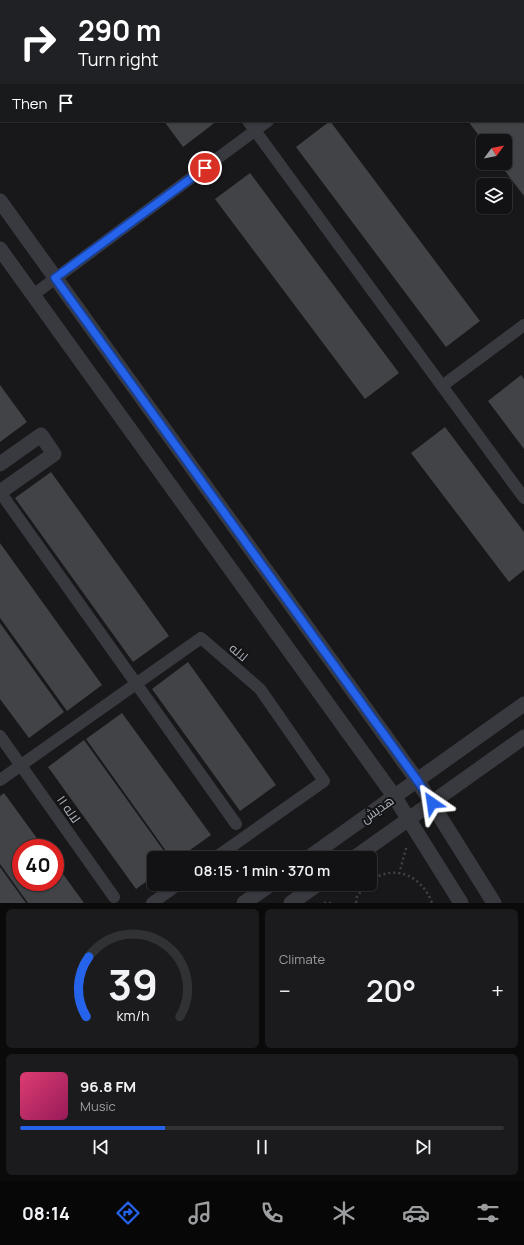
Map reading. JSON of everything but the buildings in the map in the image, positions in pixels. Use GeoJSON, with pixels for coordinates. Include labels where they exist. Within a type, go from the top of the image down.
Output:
{"type":"FeatureCollection","features":[{"type":"Feature","properties":{"kind":"street"},"geometry":{"type":"LineString","coordinates":[[33,295],[251,126],[265,122]]}},
{"type":"Feature","properties":{"kind":"street"},"geometry":{"type":"LineString","coordinates":[[251,126],[524,498]]}},
{"type":"Feature","properties":{"kind":"street"},"geometry":{"type":"LineString","coordinates":[[0,201],[417,780],[494,903]]}},
{"type":"Feature","properties":{"kind":"street"},"geometry":{"type":"LineString","coordinates":[[0,249],[394,796],[461,903]]}},
{"type":"Feature","properties":{"kind":"street"},"geometry":{"type":"LineString","coordinates":[[442,386],[524,325]]}},
{"type":"Feature","properties":{"kind":"street"},"geometry":{"type":"LineString","coordinates":[[0,464],[41,435],[54,454],[0,492],[236,824]]}},
{"type":"Feature","properties":{"kind":"street","name":"لاله"},"geometry":{"type":"LineString","coordinates":[[0,780],[201,638],[260,689],[324,781],[225,851]]}},
{"type":"Feature","properties":{"kind":"street","name":"هدیش"},"geometry":{"type":"LineString","coordinates":[[318,851],[524,704]]}},
{"type":"Feature","properties":{"kind":"street","name":"لاله ۱۱"},"geometry":{"type":"LineString","coordinates":[[0,736],[114,897]]}},
{"type":"Feature","properties":{"kind":"street","name":"هدیش"},"geometry":{"type":"LineString","coordinates":[[365,851],[411,822],[432,803],[524,737]]}},
{"type":"Feature","properties":{"kind":"street"},"geometry":{"type":"LineString","coordinates":[[152,903],[168,891]]}},
{"type":"Feature","properties":{"kind":"street"},"geometry":{"type":"LineString","coordinates":[[244,903],[261,891]]}},
{"type":"Feature","properties":{"kind":"street"},"geometry":{"type":"LineString","coordinates":[[291,903],[308,891]]}},
{"type":"Feature","properties":{"kind":"path"},"geometry":{"type":"LineString","coordinates":[[399,874],[411,822]]}},
{"type":"Feature","properties":{"kind":"path"},"geometry":{"type":"LineString","coordinates":[[377,876],[390,873],[405,874],[418,881],[428,892],[432,903]]}},
{"type":"Feature","properties":{"kind":"path"},"geometry":{"type":"LineString","coordinates":[[356,903],[357,897],[361,891]]}},
{"type":"Feature","properties":{"kind":"path"},"geometry":{"type":"LineString","coordinates":[[324,903],[323,902],[334,903]]}},
{"type":"Feature","properties":{"kind":"route"},"geometry":{"type":"LineString","coordinates":[[205,168],[55,278],[417,780],[432,803]]}}]}
